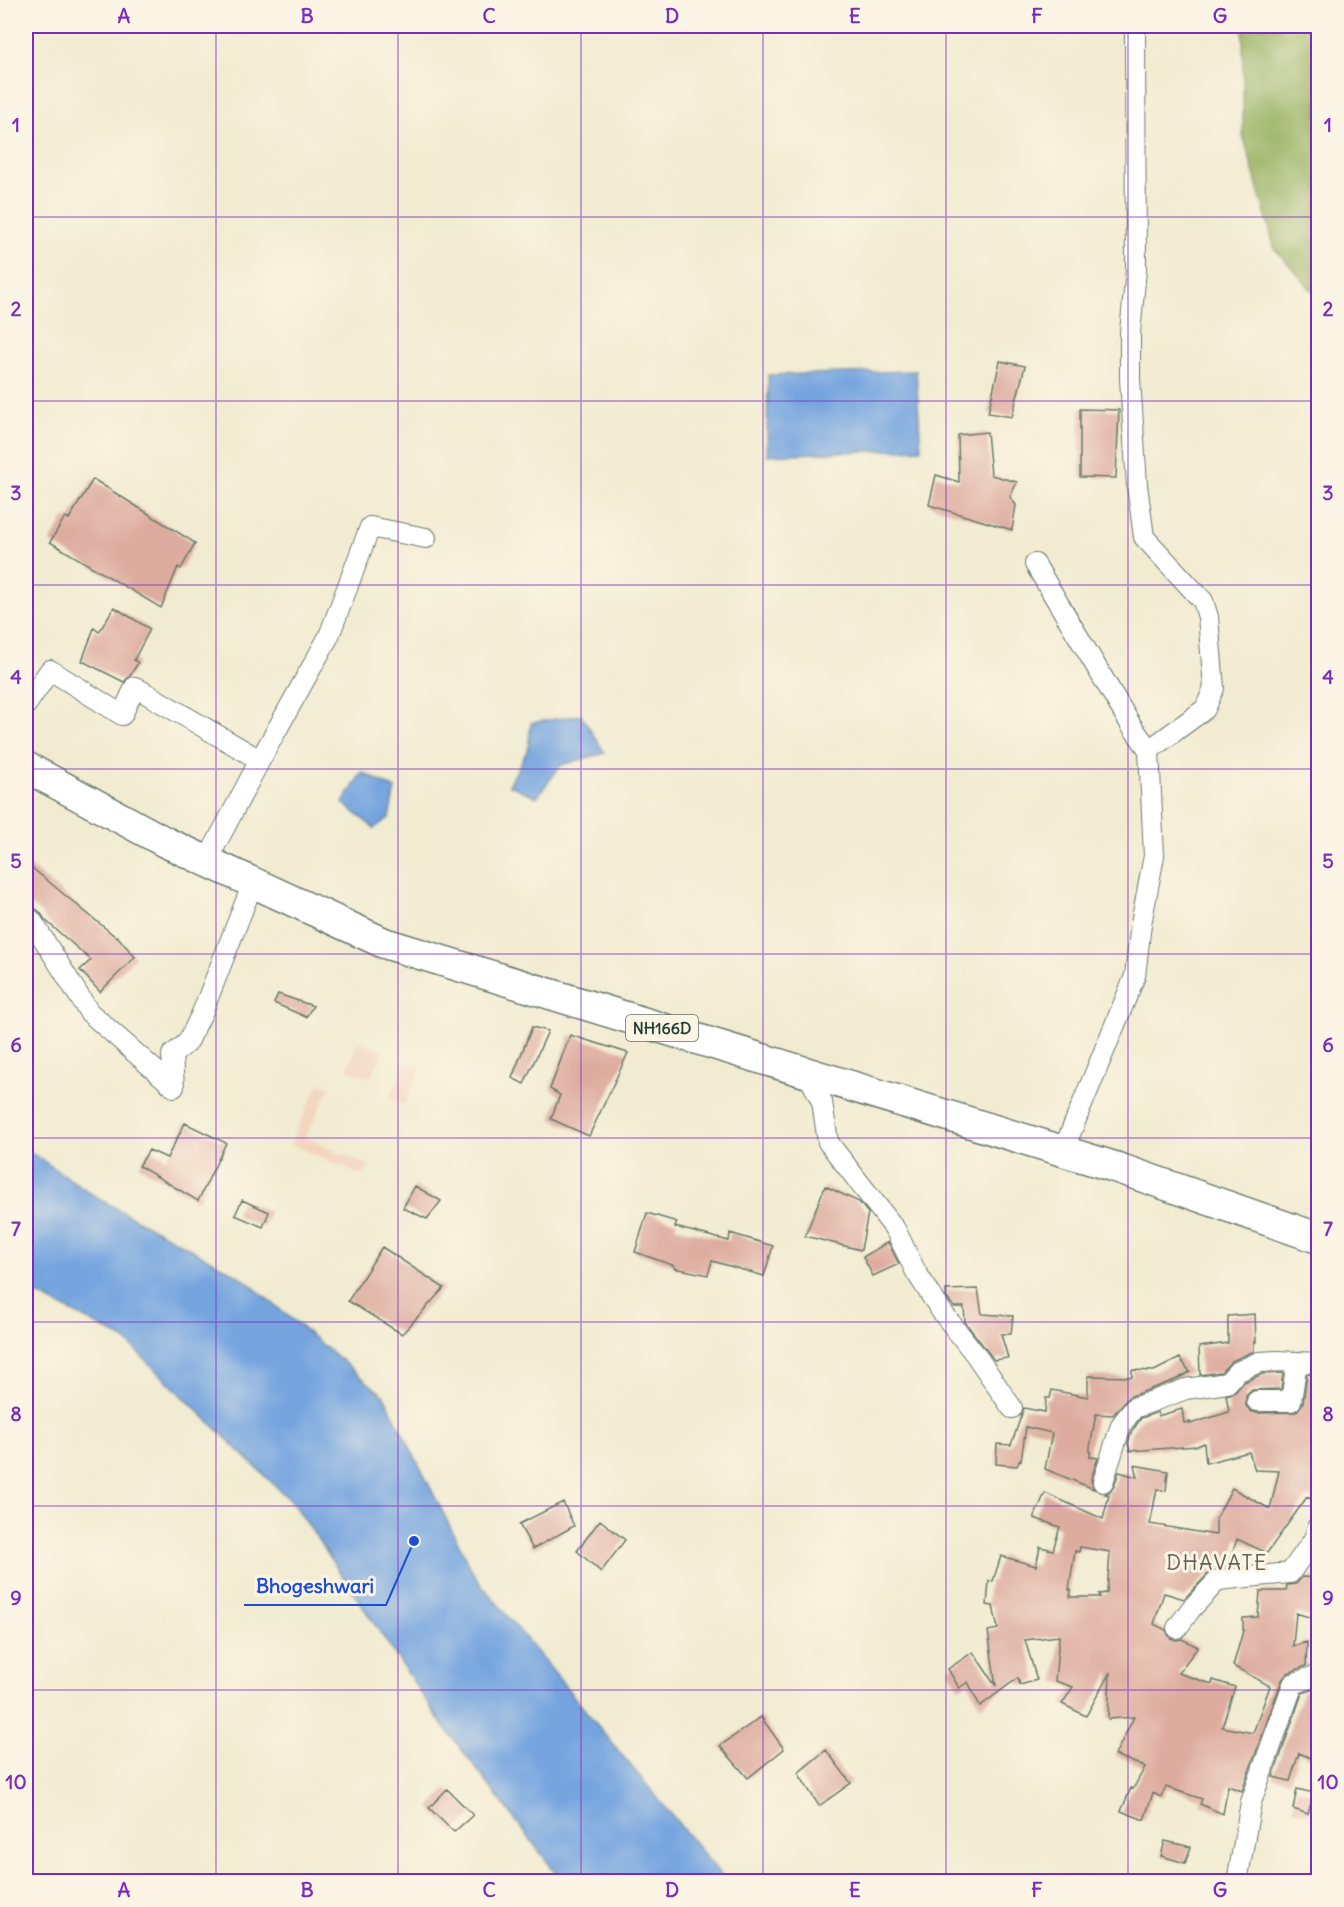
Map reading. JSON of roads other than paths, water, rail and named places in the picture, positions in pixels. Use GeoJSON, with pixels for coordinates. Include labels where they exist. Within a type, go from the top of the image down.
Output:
{"type":"FeatureCollection","features":[{"type":"Feature","properties":{"kind":"highway","name":"NH166D"},"geometry":{"type":"LineString","coordinates":[[26,767],[165,842],[384,943],[1114,1167],[1318,1238]]}},
{"type":"Feature","properties":{"kind":"street"},"geometry":{"type":"LineString","coordinates":[[1135,26],[1136,270],[1130,333],[1130,379],[1137,485],[1144,537],[1203,601],[1208,617],[1214,688],[1205,709],[1149,750]]}},
{"type":"Feature","properties":{"kind":"street"},"geometry":{"type":"LineString","coordinates":[[207,861],[328,636],[370,527],[426,538]]}},
{"type":"Feature","properties":{"kind":"street"},"geometry":{"type":"LineString","coordinates":[[1035,564],[1131,726],[1149,750],[1154,856],[1141,924],[1135,976],[1063,1151]]}},
{"type":"Feature","properties":{"kind":"street"},"geometry":{"type":"LineString","coordinates":[[26,705],[50,670],[122,715],[135,687],[260,760]]}},
{"type":"Feature","properties":{"kind":"street"},"geometry":{"type":"LineString","coordinates":[[26,916],[32,921],[89,1012],[174,1087],[172,1055],[188,1042],[202,1014],[253,883]]}},
{"type":"Feature","properties":{"kind":"street"},"geometry":{"type":"LineString","coordinates":[[807,1072],[822,1102],[828,1142],[895,1229],[916,1272],[942,1312],[975,1354],[1012,1408]]}},
{"type":"Feature","properties":{"kind":"street"},"geometry":{"type":"LineString","coordinates":[[1103,1482],[1121,1425],[1134,1408],[1186,1389],[1227,1383],[1237,1372],[1259,1362],[1318,1363]]}},
{"type":"Feature","properties":{"kind":"street"},"geometry":{"type":"LineString","coordinates":[[1257,1401],[1291,1401],[1297,1362]]}},
{"type":"Feature","properties":{"kind":"street"},"geometry":{"type":"LineString","coordinates":[[1177,1628],[1218,1580],[1290,1573],[1314,1539],[1318,1526]]}},
{"type":"Feature","properties":{"kind":"street"},"geometry":{"type":"LineString","coordinates":[[1237,1881],[1251,1802],[1293,1684],[1318,1675]]}},
{"type":"Feature","properties":{"kind":"water"},"geometry":{"type":"Polygon","coordinates":[[[916,371],[921,449],[767,455],[768,375],[916,371]]]}},
{"type":"Feature","properties":{"kind":"water"},"geometry":{"type":"Polygon","coordinates":[[[581,715],[605,753],[561,765],[537,797],[509,785],[528,749],[531,723],[581,715]]]}},
{"type":"Feature","properties":{"kind":"water"},"geometry":{"type":"Polygon","coordinates":[[[362,772],[395,789],[389,818],[374,828],[343,803],[362,772]]]}},
{"type":"Feature","properties":{"kind":"water"},"geometry":{"type":"Polygon","coordinates":[[[26,1149],[101,1200],[240,1276],[384,1396],[476,1578],[726,1881],[562,1881],[439,1720],[294,1504],[124,1339],[26,1288],[26,1149]]]}},
{"type":"Feature","properties":{"kind":"place","name":"Bhogeshwari"},"geometry":{"type":"Point","coordinates":[414,1541]}},
{"type":"Feature","properties":{"kind":"district","name":"DHAVATE"},"geometry":{"type":"Point","coordinates":[1217,1563]}}]}
